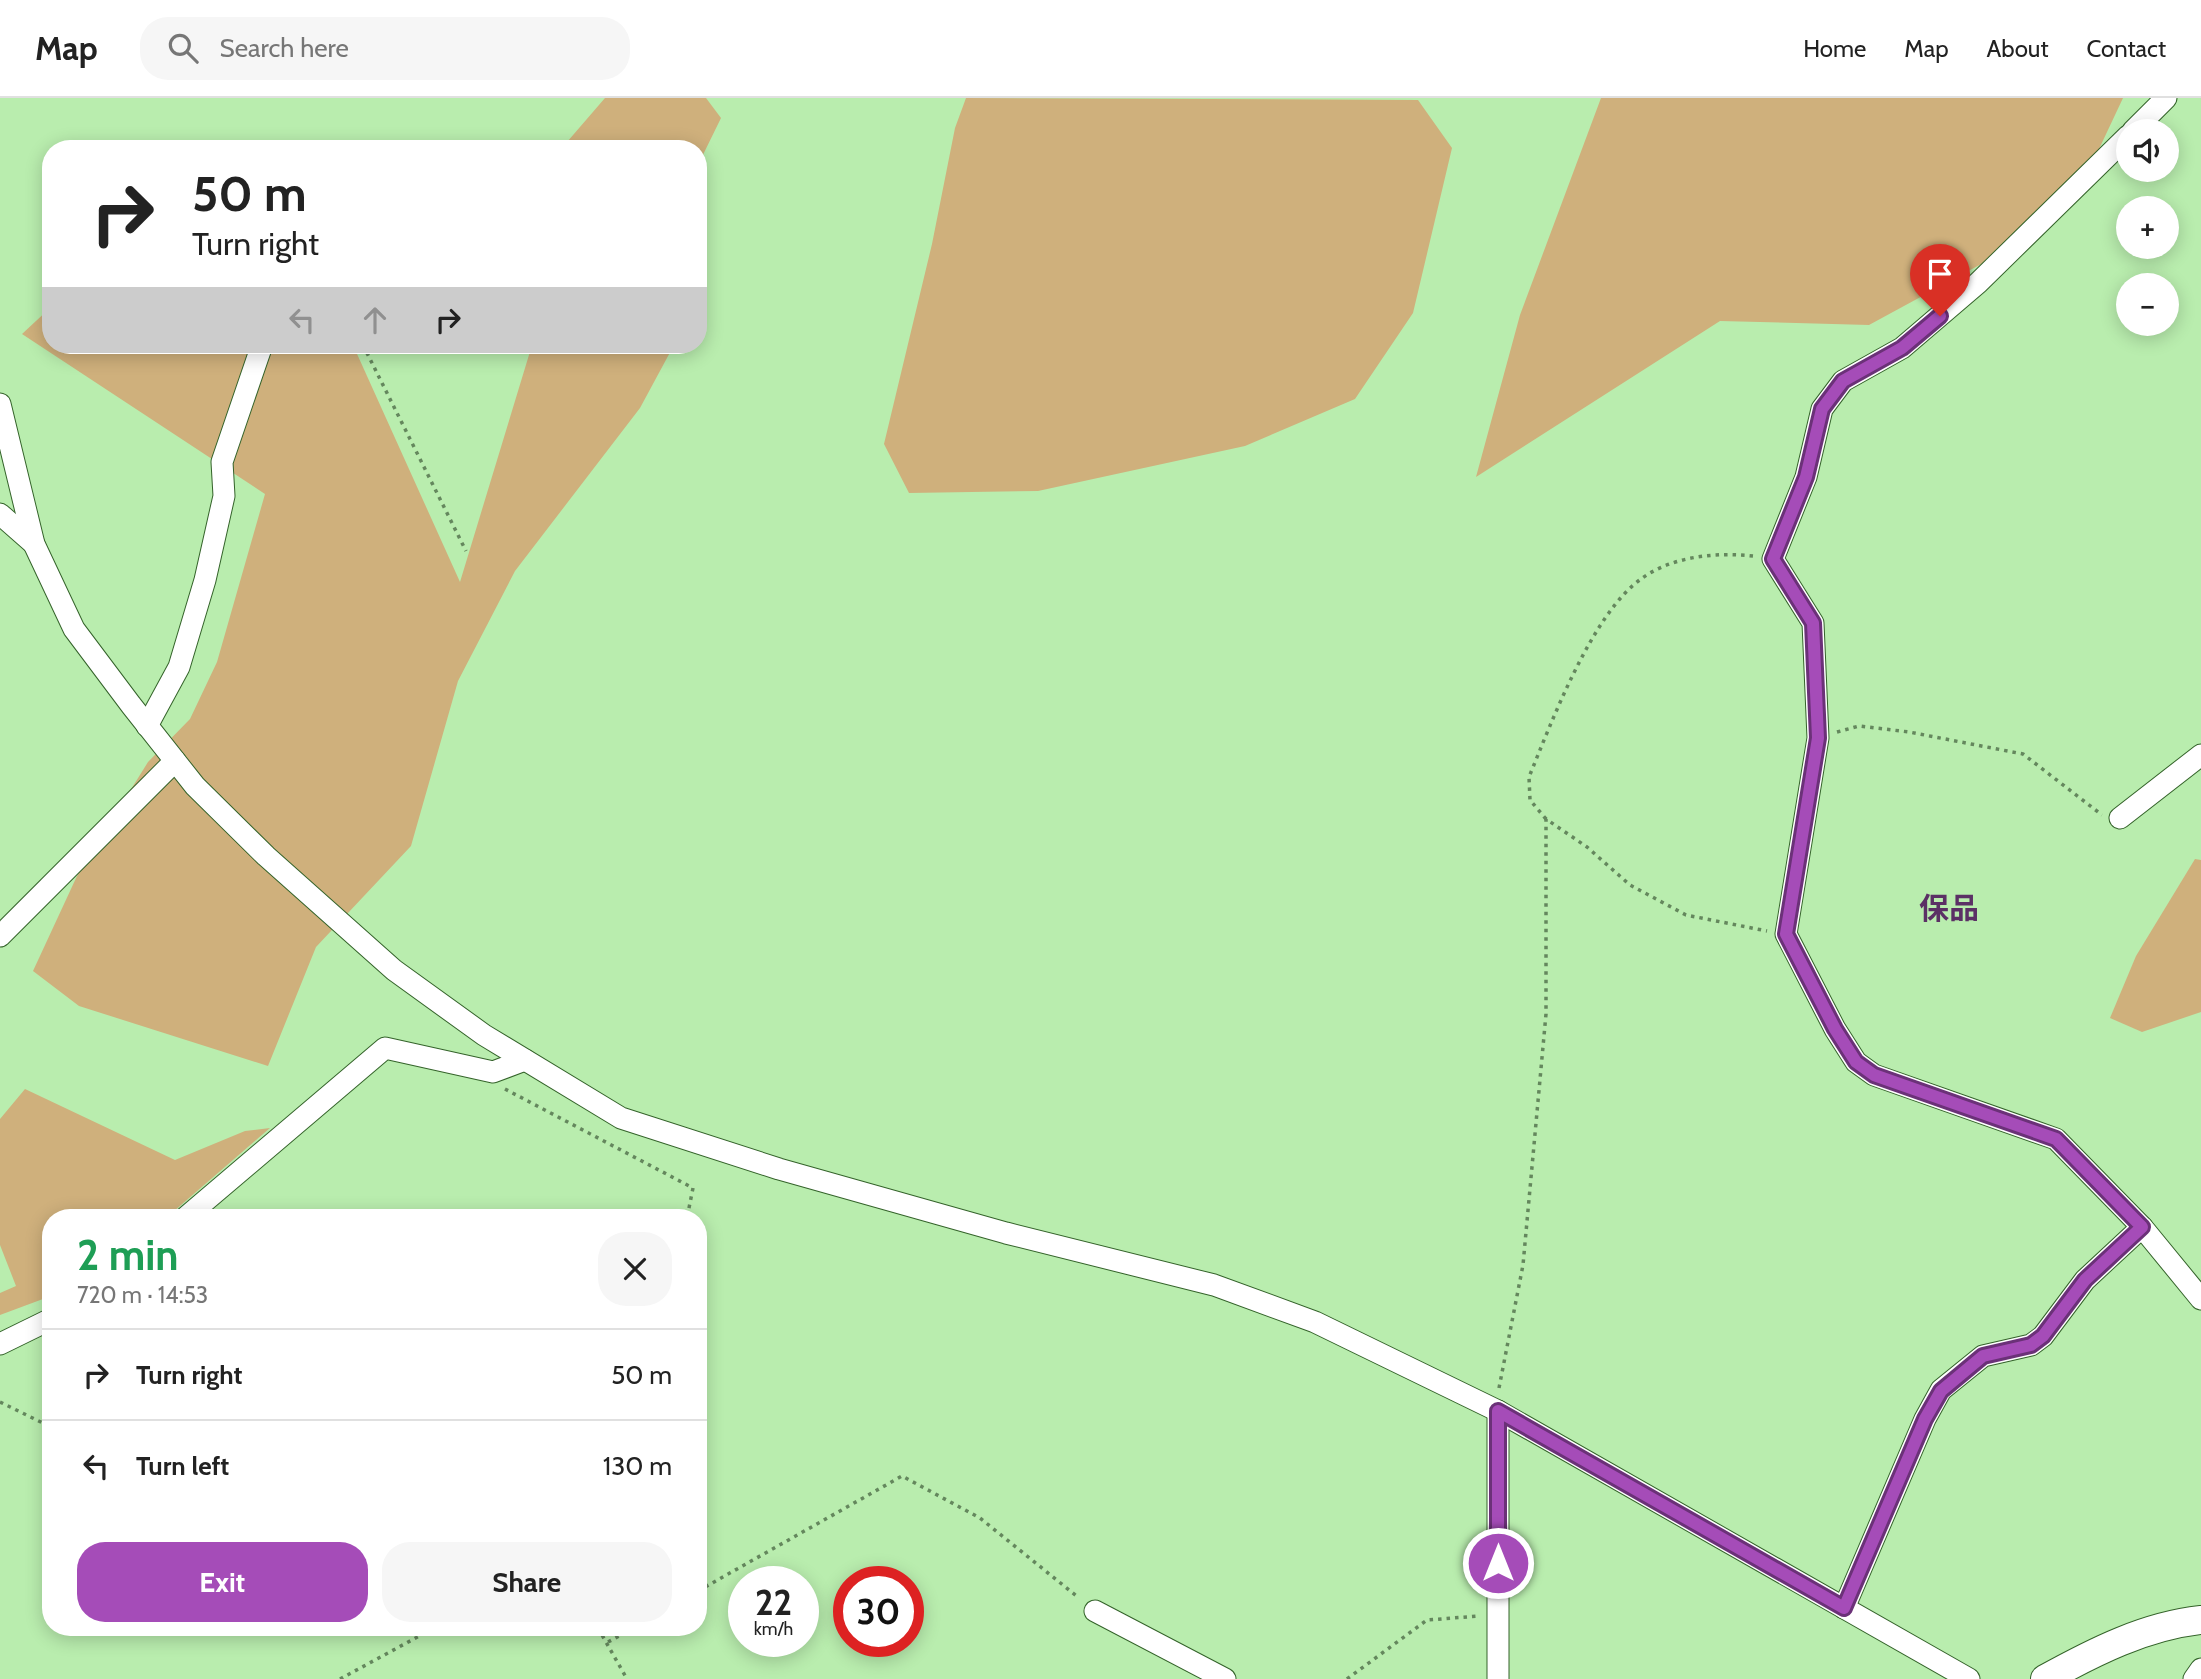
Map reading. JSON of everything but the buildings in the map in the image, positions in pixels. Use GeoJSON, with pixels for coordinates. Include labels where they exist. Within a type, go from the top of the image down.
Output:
{"type":"FeatureCollection","features":[{"type":"Feature","properties":{"kind":"main road"},"geometry":{"type":"LineString","coordinates":[[2045,1679],[2106,1646],[2183,1622],[2201,1620]]}},
{"type":"Feature","properties":{"kind":"street"},"geometry":{"type":"LineString","coordinates":[[2145,119],[2166,98]]}},
{"type":"Feature","properties":{"kind":"street"},"geometry":{"type":"LineString","coordinates":[[2116,148],[1978,283],[1902,348],[1843,381],[1822,409],[1806,477],[1773,559],[1813,623],[1818,738],[1786,934],[1835,1029],[1856,1062],[1874,1075],[2056,1139],[2142,1227],[2201,1299]]}},
{"type":"Feature","properties":{"kind":"street"},"geometry":{"type":"LineString","coordinates":[[147,726],[179,667],[205,580],[224,496],[222,462],[259,354]]}},
{"type":"Feature","properties":{"kind":"street"},"geometry":{"type":"LineString","coordinates":[[0,404],[34,544],[74,629],[147,726],[195,786],[266,856],[394,970],[484,1035],[621,1118],[753,1160],[1006,1233],[1214,1285],[1315,1322],[1498,1411],[1969,1679]]}},
{"type":"Feature","properties":{"kind":"street"},"geometry":{"type":"LineString","coordinates":[[0,514],[34,544]]}},
{"type":"Feature","properties":{"kind":"street"},"geometry":{"type":"LineString","coordinates":[[2120,818],[2201,755]]}},
{"type":"Feature","properties":{"kind":"street"},"geometry":{"type":"LineString","coordinates":[[0,936],[175,761]]}},
{"type":"Feature","properties":{"kind":"street"},"geometry":{"type":"LineString","coordinates":[[196,1209],[385,1048],[493,1072],[525,1060]]}},
{"type":"Feature","properties":{"kind":"street"},"geometry":{"type":"LineString","coordinates":[[1844,1608],[1925,1419],[1941,1391],[1983,1356],[2031,1345],[2043,1336],[2085,1280],[2142,1227]]}},
{"type":"Feature","properties":{"kind":"street"},"geometry":{"type":"LineString","coordinates":[[0,1343],[42,1323]]}},
{"type":"Feature","properties":{"kind":"street"},"geometry":{"type":"LineString","coordinates":[[1497,1679],[1498,1411]]}},
{"type":"Feature","properties":{"kind":"street"},"geometry":{"type":"LineString","coordinates":[[1095,1611],[1225,1679]]}},
{"type":"Feature","properties":{"kind":"street"},"geometry":{"type":"LineString","coordinates":[[2194,1679],[2201,1669]]}},
{"type":"Feature","properties":{"kind":"path"},"geometry":{"type":"LineString","coordinates":[[368,354],[466,551]]}},
{"type":"Feature","properties":{"kind":"path"},"geometry":{"type":"LineString","coordinates":[[1773,559],[1720,553],[1658,569],[1640,579],[1596,629],[1529,777],[1530,800],[1546,819],[1587,847],[1630,885],[1686,915],[1786,934]]}},
{"type":"Feature","properties":{"kind":"path"},"geometry":{"type":"LineString","coordinates":[[1818,738],[1859,726],[1909,732],[2023,754],[2100,814],[2120,818]]}},
{"type":"Feature","properties":{"kind":"path"},"geometry":{"type":"LineString","coordinates":[[1498,1411],[1499,1378],[1523,1265],[1546,1014],[1546,819]]}},
{"type":"Feature","properties":{"kind":"path"},"geometry":{"type":"LineString","coordinates":[[493,1072],[509,1093],[693,1188],[689,1209]]}},
{"type":"Feature","properties":{"kind":"path"},"geometry":{"type":"LineString","coordinates":[[0,1402],[42,1423]]}},
{"type":"Feature","properties":{"kind":"path"},"geometry":{"type":"LineString","coordinates":[[707,1586],[902,1476],[980,1518],[1095,1611]]}},
{"type":"Feature","properties":{"kind":"path"},"geometry":{"type":"LineString","coordinates":[[1347,1679],[1427,1620],[1498,1614]]}},
{"type":"Feature","properties":{"kind":"path"},"geometry":{"type":"LineString","coordinates":[[340,1679],[419,1636]]}},
{"type":"Feature","properties":{"kind":"path"},"geometry":{"type":"LineString","coordinates":[[604,1636],[627,1679]]}},
{"type":"Feature","properties":{"kind":"path"},"geometry":{"type":"LineString","coordinates":[[608,1642],[619,1636]]}},
{"type":"Feature","properties":{"kind":"shaded area"},"geometry":{"type":"Polygon","coordinates":[[[605,98],[706,98],[721,118],[707,147],[707,140],[569,140],[605,98]]]}},
{"type":"Feature","properties":{"kind":"shaded area"},"geometry":{"type":"Polygon","coordinates":[[[966,98],[1418,100],[1452,148],[1413,313],[1355,399],[1245,446],[1038,491],[909,493],[884,444],[932,244],[955,128],[966,98]]]}},
{"type":"Feature","properties":{"kind":"shaded area"},"geometry":{"type":"Polygon","coordinates":[[[1601,98],[2123,98],[2076,198],[1985,262],[1869,325],[1720,321],[1476,477],[1520,315],[1601,98]]]}},
{"type":"Feature","properties":{"kind":"shaded area"},"geometry":{"type":"Polygon","coordinates":[[[42,315],[42,347],[22,334],[42,315]]]}},
{"type":"Feature","properties":{"kind":"shaded area"},"geometry":{"type":"Polygon","coordinates":[[[52,354],[357,354],[460,582],[529,354],[669,354],[640,408],[515,571],[458,681],[411,846],[316,947],[268,1066],[79,1006],[33,971],[77,876],[148,762],[190,719],[217,662],[265,494],[52,354]]]}},
{"type":"Feature","properties":{"kind":"shaded area"},"geometry":{"type":"Polygon","coordinates":[[[2195,859],[2201,860],[2201,1012],[2142,1032],[2110,1018],[2136,956],[2195,859]]]}},
{"type":"Feature","properties":{"kind":"shaded area"},"geometry":{"type":"Polygon","coordinates":[[[25,1089],[175,1160],[245,1131],[270,1128],[176,1209],[42,1209],[42,1299],[0,1315],[0,1293],[16,1286],[0,1245],[0,1119],[25,1089]]]}},
{"type":"Feature","properties":{"kind":"district","name":"保品"},"geometry":{"type":"Point","coordinates":[1949,909]}},
{"type":"Feature","properties":{"kind":"route"},"geometry":{"type":"LineString","coordinates":[[1498,1563],[1498,1411],[1844,1608],[1925,1419],[1941,1391],[1958,1374],[1983,1356],[2031,1345],[2043,1336],[2085,1280],[2142,1227],[2056,1139],[1874,1075],[1856,1062],[1835,1029],[1786,934],[1818,738],[1813,623],[1773,559],[1806,477],[1822,409],[1843,381],[1902,348],[1940,316]]}}]}
